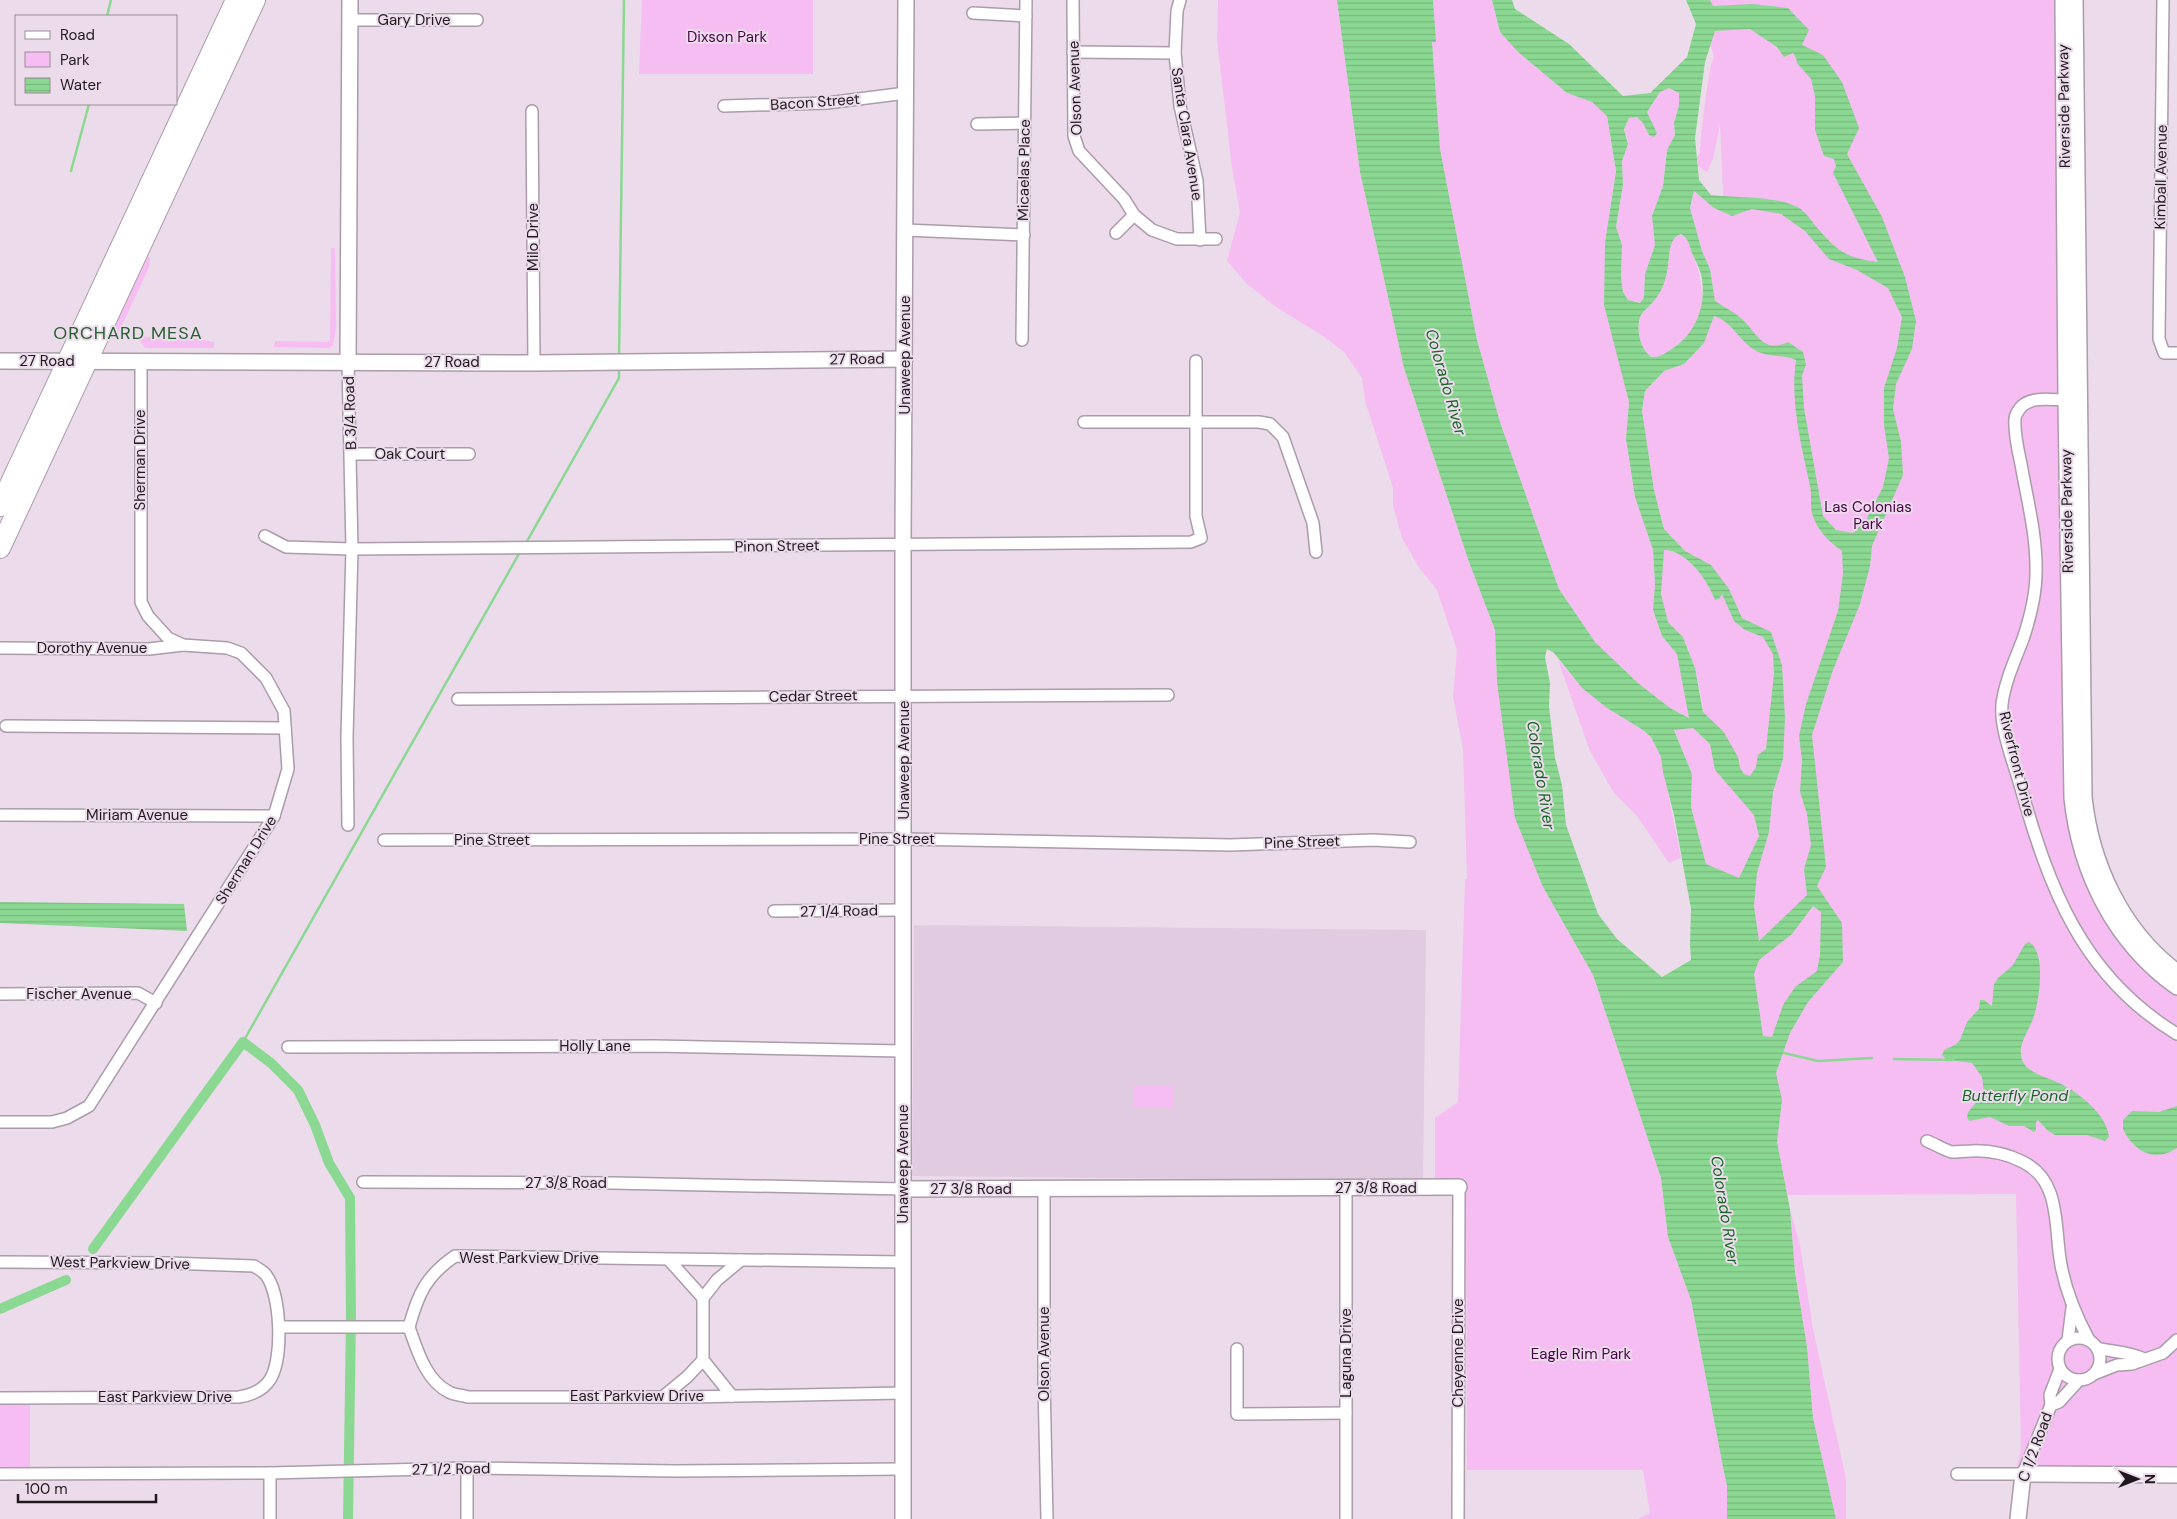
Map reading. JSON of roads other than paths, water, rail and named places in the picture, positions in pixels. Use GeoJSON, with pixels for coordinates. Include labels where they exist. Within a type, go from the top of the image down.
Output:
{"type":"FeatureCollection","features":[{"type":"Feature","properties":{"kind":"highway"},"geometry":{"type":"LineString","coordinates":[[0,548],[77,361],[236,0]]}},
{"type":"Feature","properties":{"kind":"highway"},"geometry":{"type":"LineString","coordinates":[[0,506],[77,361],[255,0]]}},
{"type":"Feature","properties":{"kind":"main road","name":"B 3/4 Road"},"geometry":{"type":"LineString","coordinates":[[348,362],[350,0]]}},
{"type":"Feature","properties":{"kind":"main road","name":"Unaweep Avenue"},"geometry":{"type":"LineString","coordinates":[[903,1519],[903,543],[906,0]]}},
{"type":"Feature","properties":{"kind":"main road","name":"Riverside Parkway"},"geometry":{"type":"LineString","coordinates":[[2062,0],[2066,400],[2074,818],[2081,852],[2102,902],[2137,952],[2150,966],[2177,987]]}},
{"type":"Feature","properties":{"kind":"main road","name":"Riverside Parkway"},"geometry":{"type":"LineString","coordinates":[[2075,0],[2084,797],[2093,848],[2113,896],[2147,944],[2177,972]]}},
{"type":"Feature","properties":{"kind":"main road","name":"27 Road"},"geometry":{"type":"LineString","coordinates":[[0,361],[534,363],[905,359]]}},
{"type":"Feature","properties":{"kind":"main road","name":"27 3/8 Road"},"geometry":{"type":"LineString","coordinates":[[903,1189],[1459,1188]]}},
{"type":"Feature","properties":{"kind":"main road"},"geometry":{"type":"LineString","coordinates":[[2023,1474],[2177,1474]]}},
{"type":"Feature","properties":{"kind":"main road","name":"C 1/2 Road"},"geometry":{"type":"LineString","coordinates":[[2018,1519],[2023,1474]]}},
{"type":"Feature","properties":{"kind":"street","name":"Micaelas Place"},"geometry":{"type":"LineString","coordinates":[[1022,340],[1026,0]]}},
{"type":"Feature","properties":{"kind":"street","name":"Olson Avenue"},"geometry":{"type":"LineString","coordinates":[[1073,0],[1074,136],[1079,151],[1124,199],[1134,215],[1152,230],[1177,238],[1216,239]]}},
{"type":"Feature","properties":{"kind":"street","name":"Santa Clara Avenue"},"geometry":{"type":"LineString","coordinates":[[1180,0],[1177,10],[1175,53],[1180,106],[1197,181],[1200,240]]}},
{"type":"Feature","properties":{"kind":"street","name":"Kimball Avenue"},"geometry":{"type":"LineString","coordinates":[[2163,0],[2159,339],[2164,353],[2177,353]]}},
{"type":"Feature","properties":{"kind":"street"},"geometry":{"type":"LineString","coordinates":[[974,13],[1026,16]]}},
{"type":"Feature","properties":{"kind":"street","name":"Gary Drive"},"geometry":{"type":"LineString","coordinates":[[350,20],[477,20]]}},
{"type":"Feature","properties":{"kind":"street"},"geometry":{"type":"LineString","coordinates":[[1073,52],[1175,53]]}},
{"type":"Feature","properties":{"kind":"street","name":"Bacon Street"},"geometry":{"type":"LineString","coordinates":[[724,106],[827,103],[906,93]]}},
{"type":"Feature","properties":{"kind":"street","name":"Milo Drive"},"geometry":{"type":"LineString","coordinates":[[532,111],[534,363]]}},
{"type":"Feature","properties":{"kind":"street"},"geometry":{"type":"LineString","coordinates":[[977,124],[1025,124]]}},
{"type":"Feature","properties":{"kind":"street"},"geometry":{"type":"LineString","coordinates":[[1116,233],[1134,215]]}},
{"type":"Feature","properties":{"kind":"street"},"geometry":{"type":"LineString","coordinates":[[905,230],[1024,235]]}},
{"type":"Feature","properties":{"kind":"street","name":"Sherman Drive"},"geometry":{"type":"LineString","coordinates":[[0,1122],[52,1122],[67,1118],[89,1106],[274,816],[288,770],[284,711],[266,678],[241,653],[227,648],[183,645],[168,638],[148,616],[141,602],[141,361]]}},
{"type":"Feature","properties":{"kind":"street"},"geometry":{"type":"LineString","coordinates":[[1196,361],[1196,422]]}},
{"type":"Feature","properties":{"kind":"street","name":"B 3/4 Road"},"geometry":{"type":"LineString","coordinates":[[348,362],[352,549],[347,737],[348,825]]}},
{"type":"Feature","properties":{"kind":"street","name":"Riverfront Drive"},"geometry":{"type":"LineString","coordinates":[[2066,400],[2030,400],[2021,407],[2015,417],[2016,434],[2033,530],[2036,572],[2033,604],[2023,638],[2008,675],[2002,705],[2004,724],[2032,828],[2046,868],[2066,915],[2089,953],[2112,981],[2144,1011],[2177,1034]]}},
{"type":"Feature","properties":{"kind":"street"},"geometry":{"type":"LineString","coordinates":[[1084,422],[1259,422],[1270,424],[1277,428],[1283,437],[1313,524],[1316,552]]}},
{"type":"Feature","properties":{"kind":"street","name":"Pinon Street"},"geometry":{"type":"LineString","coordinates":[[265,536],[286,547],[352,549],[686,548],[903,543],[1191,542],[1201,538],[1196,516],[1196,422]]}},
{"type":"Feature","properties":{"kind":"street","name":"Oak Court"},"geometry":{"type":"LineString","coordinates":[[351,454],[469,454]]}},
{"type":"Feature","properties":{"kind":"street","name":"Dorothy Avenue"},"geometry":{"type":"LineString","coordinates":[[0,648],[149,648],[183,645]]}},
{"type":"Feature","properties":{"kind":"street","name":"Cedar Street"},"geometry":{"type":"LineString","coordinates":[[458,700],[1168,695]]}},
{"type":"Feature","properties":{"kind":"street"},"geometry":{"type":"LineString","coordinates":[[6,726],[285,728]]}},
{"type":"Feature","properties":{"kind":"street","name":"Miriam Avenue"},"geometry":{"type":"LineString","coordinates":[[0,814],[274,816]]}},
{"type":"Feature","properties":{"kind":"street","name":"Pine Street"},"geometry":{"type":"LineString","coordinates":[[384,840],[904,839],[1231,845],[1373,840],[1410,842]]}},
{"type":"Feature","properties":{"kind":"street","name":"27 1/4 Road"},"geometry":{"type":"LineString","coordinates":[[774,911],[903,910]]}},
{"type":"Feature","properties":{"kind":"street","name":"Fischer Avenue"},"geometry":{"type":"LineString","coordinates":[[0,994],[138,993],[156,1003]]}},
{"type":"Feature","properties":{"kind":"street","name":"Holly Lane"},"geometry":{"type":"LineString","coordinates":[[288,1047],[655,1046],[902,1051]]}},
{"type":"Feature","properties":{"kind":"street"},"geometry":{"type":"LineString","coordinates":[[1927,1140],[1951,1152],[1994,1152],[2008,1156],[2025,1163],[2046,1184],[2053,1200],[2060,1265],[2072,1308],[2100,1358],[2094,1374]]}},
{"type":"Feature","properties":{"kind":"street","name":"27 3/8 Road"},"geometry":{"type":"LineString","coordinates":[[363,1182],[903,1189]]}},
{"type":"Feature","properties":{"kind":"street","name":"Olson Avenue"},"geometry":{"type":"LineString","coordinates":[[1044,1188],[1044,1382],[1047,1519]]}},
{"type":"Feature","properties":{"kind":"street","name":"Laguna Drive"},"geometry":{"type":"LineString","coordinates":[[1346,1188],[1346,1519]]}},
{"type":"Feature","properties":{"kind":"street","name":"Cheyenne Drive"},"geometry":{"type":"LineString","coordinates":[[1458,1519],[1459,1188]]}},
{"type":"Feature","properties":{"kind":"street","name":"West Parkview Drive"},"geometry":{"type":"LineString","coordinates":[[409,1327],[416,1302],[427,1281],[440,1266],[455,1256],[904,1262]]}},
{"type":"Feature","properties":{"kind":"street"},"geometry":{"type":"LineString","coordinates":[[669,1260],[702,1298],[703,1360],[732,1396]]}},
{"type":"Feature","properties":{"kind":"street"},"geometry":{"type":"LineString","coordinates":[[702,1298],[717,1280],[741,1260]]}},
{"type":"Feature","properties":{"kind":"street","name":"West Parkview Drive"},"geometry":{"type":"LineString","coordinates":[[0,1262],[168,1263],[254,1266],[265,1273],[272,1286],[279,1327]]}},
{"type":"Feature","properties":{"kind":"street"},"geometry":{"type":"LineString","coordinates":[[2068,1340],[2072,1308]]}},
{"type":"Feature","properties":{"kind":"street"},"geometry":{"type":"LineString","coordinates":[[279,1327],[409,1327]]}},
{"type":"Feature","properties":{"kind":"street","name":"East Parkview Drive"},"geometry":{"type":"LineString","coordinates":[[0,1398],[250,1396],[265,1385],[276,1367],[279,1327]]}},
{"type":"Feature","properties":{"kind":"street","name":"East Parkview Drive"},"geometry":{"type":"LineString","coordinates":[[409,1327],[429,1374],[438,1384],[450,1392],[468,1397],[903,1393]]}},
{"type":"Feature","properties":{"kind":"street"},"geometry":{"type":"LineString","coordinates":[[2144,1359],[2133,1354],[2093,1344],[2078,1337],[2068,1340],[2058,1353],[2060,1370],[2068,1377],[2079,1380],[2117,1365],[2132,1364],[2162,1353],[2177,1340]]}},
{"type":"Feature","properties":{"kind":"street"},"geometry":{"type":"LineString","coordinates":[[1237,1349],[1237,1414],[1346,1413]]}},
{"type":"Feature","properties":{"kind":"street"},"geometry":{"type":"LineString","coordinates":[[664,1396],[688,1377],[703,1360]]}},
{"type":"Feature","properties":{"kind":"street","name":"C 1/2 Road"},"geometry":{"type":"LineString","coordinates":[[2023,1474],[2051,1405],[2050,1395],[2060,1370]]}},
{"type":"Feature","properties":{"kind":"street","name":"C 1/2 Road"},"geometry":{"type":"LineString","coordinates":[[2051,1405],[2059,1402],[2079,1380]]}},
{"type":"Feature","properties":{"kind":"street"},"geometry":{"type":"LineString","coordinates":[[467,1468],[467,1519]]}},
{"type":"Feature","properties":{"kind":"street","name":"27 1/2 Road"},"geometry":{"type":"LineString","coordinates":[[0,1474],[270,1473],[467,1468],[676,1471],[903,1469]]}},
{"type":"Feature","properties":{"kind":"street"},"geometry":{"type":"LineString","coordinates":[[270,1473],[270,1519]]}},
{"type":"Feature","properties":{"kind":"street"},"geometry":{"type":"LineString","coordinates":[[1956,1474],[2023,1474]]}},
{"type":"Feature","properties":{"kind":"water","name":"Colorado River"},"geometry":{"type":"Polygon","coordinates":[[[1337,0],[1433,0],[1436,42],[1432,42],[1440,149],[1477,340],[1500,422],[1559,589],[1595,642],[1638,683],[1670,708],[1689,718],[1677,654],[1662,636],[1653,610],[1655,584],[1653,550],[1635,497],[1626,439],[1629,402],[1604,305],[1605,243],[1616,171],[1607,116],[1592,102],[1567,93],[1518,52],[1500,32],[1492,0],[1512,0],[1515,9],[1569,44],[1623,96],[1650,93],[1687,57],[1696,24],[1686,0],[1710,0],[1713,6],[1752,4],[1788,8],[1809,30],[1802,45],[1823,55],[1842,82],[1859,128],[1847,154],[1882,217],[1905,277],[1916,321],[1912,349],[1896,384],[1893,409],[1901,442],[1903,475],[1872,546],[1870,566],[1860,604],[1833,670],[1812,735],[1826,867],[1817,886],[1842,923],[1843,962],[1808,1002],[1790,1033],[1776,1073],[1782,1100],[1777,1142],[1790,1209],[1795,1272],[1807,1347],[1813,1418],[1836,1519],[1727,1519],[1727,1486],[1691,1300],[1668,1237],[1661,1178],[1593,975],[1543,887],[1515,818],[1497,682],[1495,630],[1469,562],[1404,368],[1360,172],[1337,0]],[[1750,29],[1715,31],[1705,62],[1695,138],[1699,180],[1711,195],[1777,200],[1795,206],[1806,213],[1828,240],[1841,251],[1857,258],[1878,262],[1833,173],[1836,166],[1834,159],[1824,156],[1815,130],[1815,96],[1811,79],[1797,63],[1793,53],[1784,57],[1777,47],[1750,29]],[[1669,88],[1660,92],[1647,112],[1657,133],[1654,137],[1649,135],[1643,123],[1637,117],[1629,118],[1624,129],[1628,144],[1622,161],[1623,185],[1616,227],[1622,245],[1621,277],[1623,292],[1628,300],[1640,303],[1644,297],[1645,274],[1655,245],[1652,216],[1663,186],[1667,150],[1675,135],[1674,123],[1679,105],[1679,93],[1669,88]],[[1694,191],[1690,208],[1702,251],[1710,269],[1715,301],[1742,319],[1766,344],[1779,345],[1788,342],[1803,352],[1806,364],[1802,376],[1804,408],[1823,516],[1836,530],[1853,533],[1866,520],[1883,487],[1889,458],[1884,425],[1884,388],[1897,348],[1902,317],[1888,288],[1857,270],[1829,259],[1805,231],[1781,214],[1752,209],[1732,216],[1714,208],[1694,191]],[[1681,234],[1673,240],[1662,289],[1655,300],[1642,313],[1638,325],[1644,349],[1652,357],[1664,354],[1684,339],[1695,323],[1702,304],[1703,284],[1701,274],[1688,242],[1681,234]],[[1714,316],[1704,343],[1684,364],[1664,371],[1645,391],[1642,411],[1654,490],[1664,529],[1685,551],[1711,565],[1729,589],[1742,618],[1771,632],[1782,665],[1785,718],[1783,759],[1773,792],[1769,832],[1757,873],[1754,906],[1759,941],[1807,895],[1804,869],[1811,845],[1807,814],[1800,792],[1802,760],[1799,736],[1806,704],[1838,611],[1843,574],[1842,551],[1824,535],[1812,513],[1811,489],[1795,407],[1796,360],[1754,350],[1727,323],[1714,316]],[[1664,550],[1661,594],[1668,622],[1683,637],[1695,668],[1703,712],[1723,731],[1738,757],[1740,768],[1744,774],[1750,776],[1756,767],[1758,755],[1766,749],[1774,673],[1773,654],[1763,637],[1745,630],[1734,621],[1722,594],[1719,599],[1715,600],[1712,592],[1696,568],[1681,555],[1673,551],[1664,550]],[[1547,649],[1545,657],[1550,683],[1549,706],[1555,758],[1562,785],[1566,825],[1598,914],[1617,939],[1662,977],[1691,960],[1691,909],[1674,815],[1661,757],[1651,737],[1607,708],[1582,688],[1554,653],[1547,649]],[[1693,728],[1674,730],[1692,774],[1691,807],[1706,864],[1739,878],[1759,836],[1754,815],[1715,770],[1710,744],[1693,728]],[[1813,906],[1792,934],[1759,960],[1754,974],[1763,1036],[1772,1037],[1783,1005],[1795,987],[1817,971],[1820,955],[1821,912],[1813,906]]]}},
{"type":"Feature","properties":{"kind":"water"},"geometry":{"type":"Polygon","coordinates":[[[0,902],[184,904],[187,931],[0,923],[0,902]]]}},
{"type":"Feature","properties":{"kind":"water","name":"Butterfly Pond"},"geometry":{"type":"Polygon","coordinates":[[[2029,942],[2035,948],[2038,956],[2040,978],[2035,1012],[2021,1046],[2022,1060],[2025,1065],[2039,1075],[2067,1087],[2083,1098],[2103,1120],[2109,1137],[2105,1141],[2087,1135],[2055,1135],[2047,1130],[2038,1120],[2034,1132],[2024,1126],[2009,1126],[1990,1117],[1969,1121],[1967,1117],[1968,1112],[1984,1093],[1982,1077],[1972,1063],[1947,1060],[1942,1055],[1944,1050],[1955,1045],[1960,1040],[1967,1022],[1979,1009],[1980,1000],[1984,1000],[1992,1006],[1994,984],[2013,965],[2025,944],[2029,942]]]}},
{"type":"Feature","properties":{"kind":"water"},"geometry":{"type":"Polygon","coordinates":[[[2177,1106],[2177,1148],[2169,1152],[2161,1155],[2146,1153],[2133,1144],[2123,1129],[2123,1120],[2132,1111],[2159,1112],[2177,1106]]]}},
{"type":"Feature","properties":{"kind":"waterway"},"geometry":{"type":"LineString","coordinates":[[107,15],[111,0]]}},
{"type":"Feature","properties":{"kind":"waterway"},"geometry":{"type":"LineString","coordinates":[[619,358],[624,0]]}},
{"type":"Feature","properties":{"kind":"waterway"},"geometry":{"type":"LineString","coordinates":[[71,171],[89,105]]}},
{"type":"Feature","properties":{"kind":"waterway"},"geometry":{"type":"LineString","coordinates":[[526,543],[619,378],[619,368]]}},
{"type":"Feature","properties":{"kind":"waterway"},"geometry":{"type":"LineString","coordinates":[[243,1042],[520,552]]}},
{"type":"Feature","properties":{"kind":"waterway"},"geometry":{"type":"LineString","coordinates":[[93,1249],[243,1042],[271,1063],[298,1090],[315,1125],[329,1163],[350,1198],[351,1319],[348,1519]]}},
{"type":"Feature","properties":{"kind":"waterway"},"geometry":{"type":"LineString","coordinates":[[1784,1053],[1818,1061],[1872,1058]]}},
{"type":"Feature","properties":{"kind":"waterway"},"geometry":{"type":"LineString","coordinates":[[1894,1059],[1954,1060]]}},
{"type":"Feature","properties":{"kind":"waterway"},"geometry":{"type":"LineString","coordinates":[[0,1309],[66,1280]]}},
{"type":"Feature","properties":{"kind":"district","name":"ORCHARD MESA"},"geometry":{"type":"Point","coordinates":[128,333]}},
{"type":"Feature","properties":{"kind":"park label","name":"Dixson Park"},"geometry":{"type":"Point","coordinates":[727,37]}},
{"type":"Feature","properties":{"kind":"park label","name":"Las Colonias Park"},"geometry":{"type":"Point","coordinates":[1868,516]}},
{"type":"Feature","properties":{"kind":"park label","name":"Eagle Rim Park"},"geometry":{"type":"Point","coordinates":[1581,1354]}}]}
